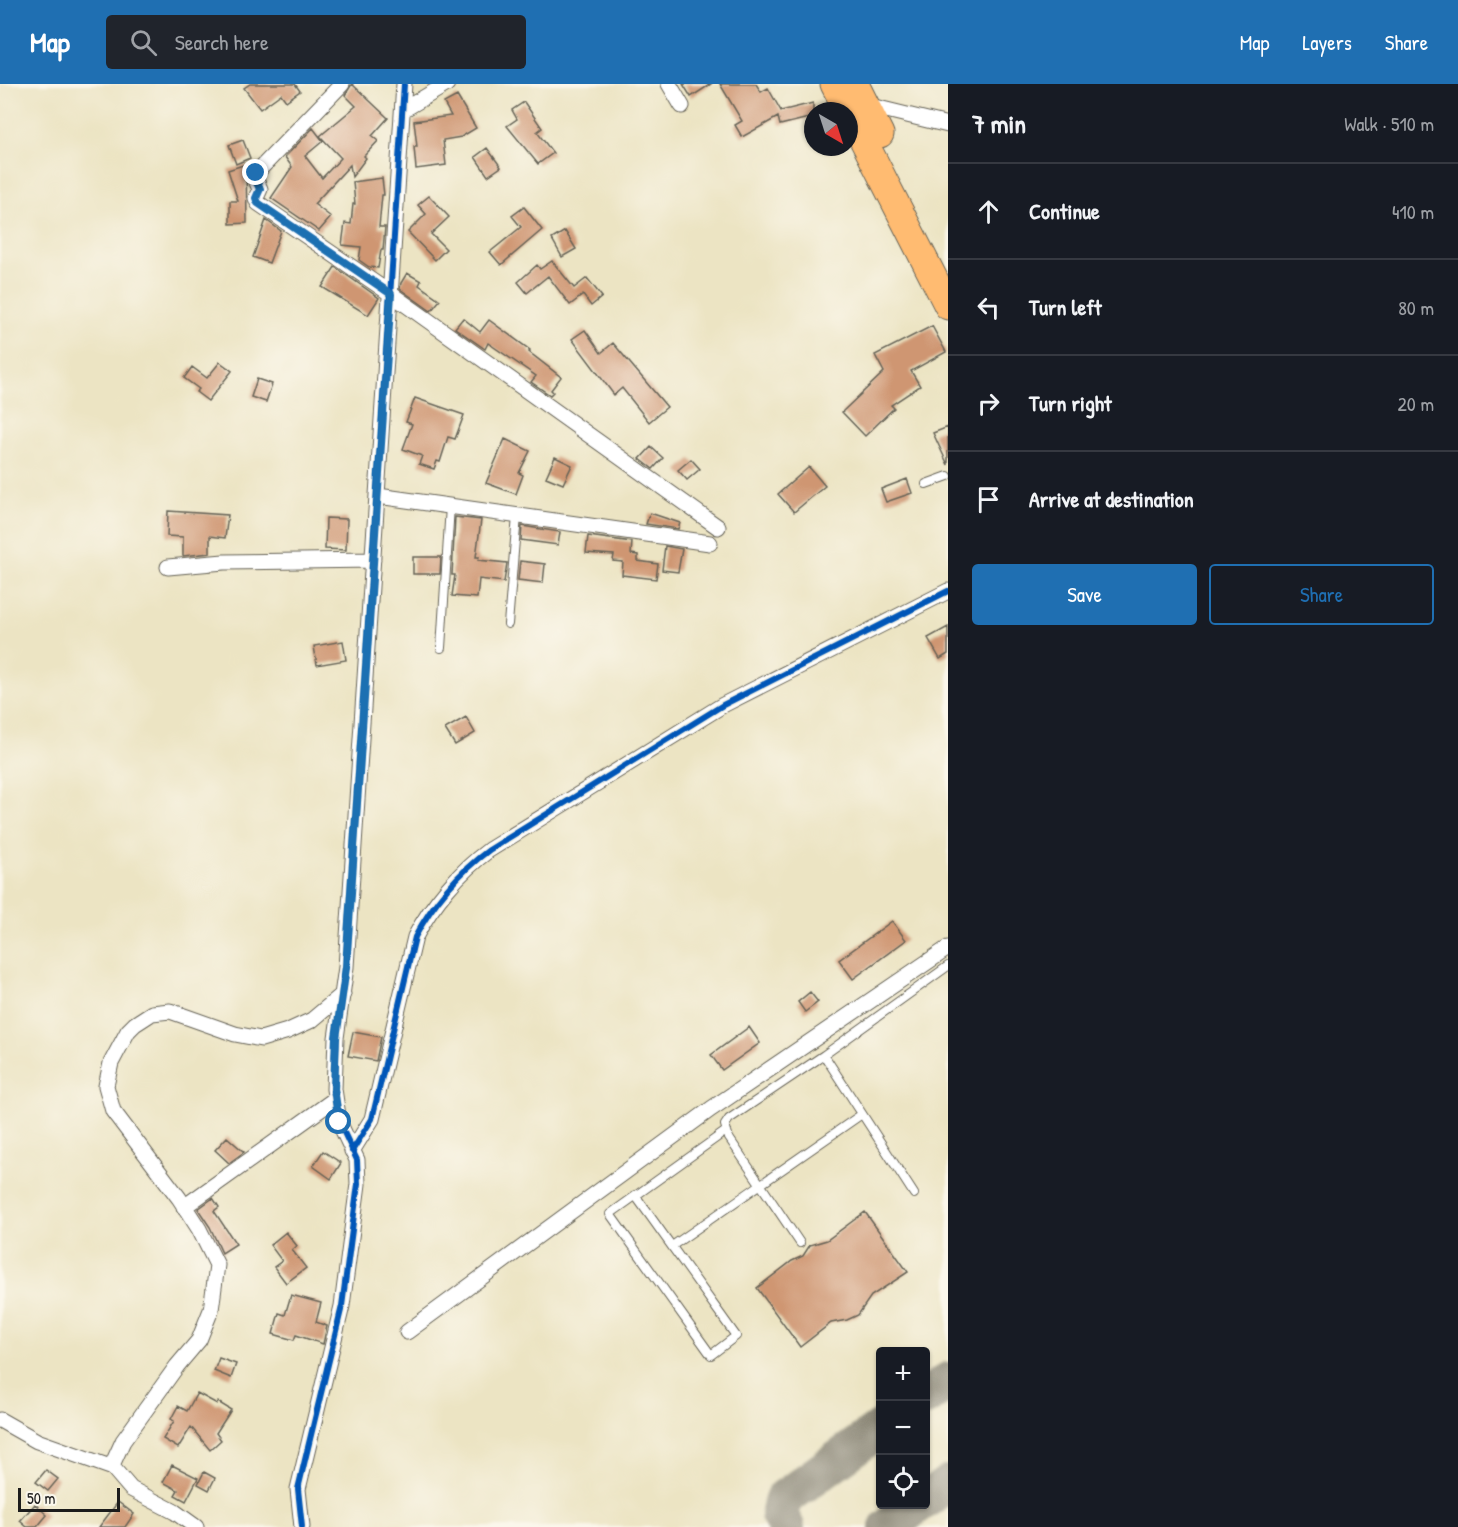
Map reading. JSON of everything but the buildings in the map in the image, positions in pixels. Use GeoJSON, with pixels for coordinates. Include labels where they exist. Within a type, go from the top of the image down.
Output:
{"type":"FeatureCollection","features":[{"type":"Feature","properties":{"kind":"highway"},"geometry":{"type":"LineString","coordinates":[[834,84],[854,102]]}},
{"type":"Feature","properties":{"kind":"highway"},"geometry":{"type":"LineString","coordinates":[[858,108],[948,269]]}},
{"type":"Feature","properties":{"kind":"highway"},"geometry":{"type":"LineString","coordinates":[[858,110],[948,306]]}},
{"type":"Feature","properties":{"kind":"street"},"geometry":{"type":"LineString","coordinates":[[342,84],[256,173],[255,178],[260,189],[256,201],[391,294],[718,527]]}},
{"type":"Feature","properties":{"kind":"street"},"geometry":{"type":"LineString","coordinates":[[302,1527],[298,1488],[342,1306],[358,1184],[357,1160],[339,1122],[335,1099],[336,1038],[346,967],[404,84]]}},
{"type":"Feature","properties":{"kind":"street"},"geometry":{"type":"LineString","coordinates":[[403,110],[447,84]]}},
{"type":"Feature","properties":{"kind":"street"},"geometry":{"type":"LineString","coordinates":[[669,84],[682,106]]}},
{"type":"Feature","properties":{"kind":"street"},"geometry":{"type":"LineString","coordinates":[[858,104],[948,125]]}},
{"type":"Feature","properties":{"kind":"street"},"geometry":{"type":"LineString","coordinates":[[378,496],[710,543]]}},
{"type":"Feature","properties":{"kind":"street"},"geometry":{"type":"LineString","coordinates":[[168,567],[224,562],[373,560]]}},
{"type":"Feature","properties":{"kind":"street"},"geometry":{"type":"LineString","coordinates":[[352,1151],[372,1119],[415,937],[424,921],[466,869],[489,850],[723,705],[948,591]]}},
{"type":"Feature","properties":{"kind":"street"},"geometry":{"type":"LineString","coordinates":[[407,1332],[711,1109],[948,948]]}},
{"type":"Feature","properties":{"kind":"street"},"geometry":{"type":"LineString","coordinates":[[113,1468],[123,1441],[177,1366],[199,1340],[211,1310],[217,1265],[199,1229],[113,1111],[106,1086],[111,1063],[128,1031],[152,1013],[170,1011],[236,1034],[261,1039],[288,1032],[312,1020],[343,994]]}},
{"type":"Feature","properties":{"kind":"street"},"geometry":{"type":"LineString","coordinates":[[184,1207],[335,1099]]}},
{"type":"Feature","properties":{"kind":"street"},"geometry":{"type":"LineString","coordinates":[[0,1420],[37,1441],[113,1468],[131,1489],[175,1512],[196,1527]]}},
{"type":"Feature","properties":{"kind":"lane"},"geometry":{"type":"LineString","coordinates":[[926,484],[948,476]]}},
{"type":"Feature","properties":{"kind":"lane"},"geometry":{"type":"LineString","coordinates":[[441,648],[450,506]]}},
{"type":"Feature","properties":{"kind":"lane"},"geometry":{"type":"LineString","coordinates":[[508,624],[517,516]]}},
{"type":"Feature","properties":{"kind":"lane"},"geometry":{"type":"LineString","coordinates":[[800,1243],[729,1138],[725,1125],[729,1119],[824,1055],[948,966]]}},
{"type":"Feature","properties":{"kind":"lane"},"geometry":{"type":"LineString","coordinates":[[824,1055],[914,1194]]}},
{"type":"Feature","properties":{"kind":"lane"},"geometry":{"type":"LineString","coordinates":[[672,1246],[862,1114]]}},
{"type":"Feature","properties":{"kind":"lane"},"geometry":{"type":"LineString","coordinates":[[636,1195],[736,1336],[711,1354],[610,1214],[636,1195],[726,1131]]}},
{"type":"Feature","properties":{"kind":"taxiway"},"geometry":{"type":"LineString","coordinates":[[930,1394],[948,1381]]}},
{"type":"Feature","properties":{"kind":"taxiway"},"geometry":{"type":"LineString","coordinates":[[786,1527],[779,1515],[783,1499],[876,1432]]}},
{"type":"Feature","properties":{"kind":"taxiway"},"geometry":{"type":"LineString","coordinates":[[930,1497],[948,1484]]}},
{"type":"Feature","properties":{"kind":"taxiway"},"geometry":{"type":"LineString","coordinates":[[888,1527],[912,1509]]}},
{"type":"Feature","properties":{"kind":"cycle path"},"geometry":{"type":"LineString","coordinates":[[302,1527],[298,1489],[342,1306],[358,1184],[357,1160],[339,1122],[334,1089],[336,1038],[346,967],[404,84]]}},
{"type":"Feature","properties":{"kind":"cycle path"},"geometry":{"type":"LineString","coordinates":[[352,1151],[372,1119],[415,937],[438,901],[467,868],[489,850],[723,705],[948,591]]}},
{"type":"Feature","properties":{"kind":"route"},"geometry":{"type":"LineString","coordinates":[[256,173],[255,178],[260,187],[256,198],[258,203],[391,294],[346,967],[336,1038],[334,1089],[339,1122]]}}]}
